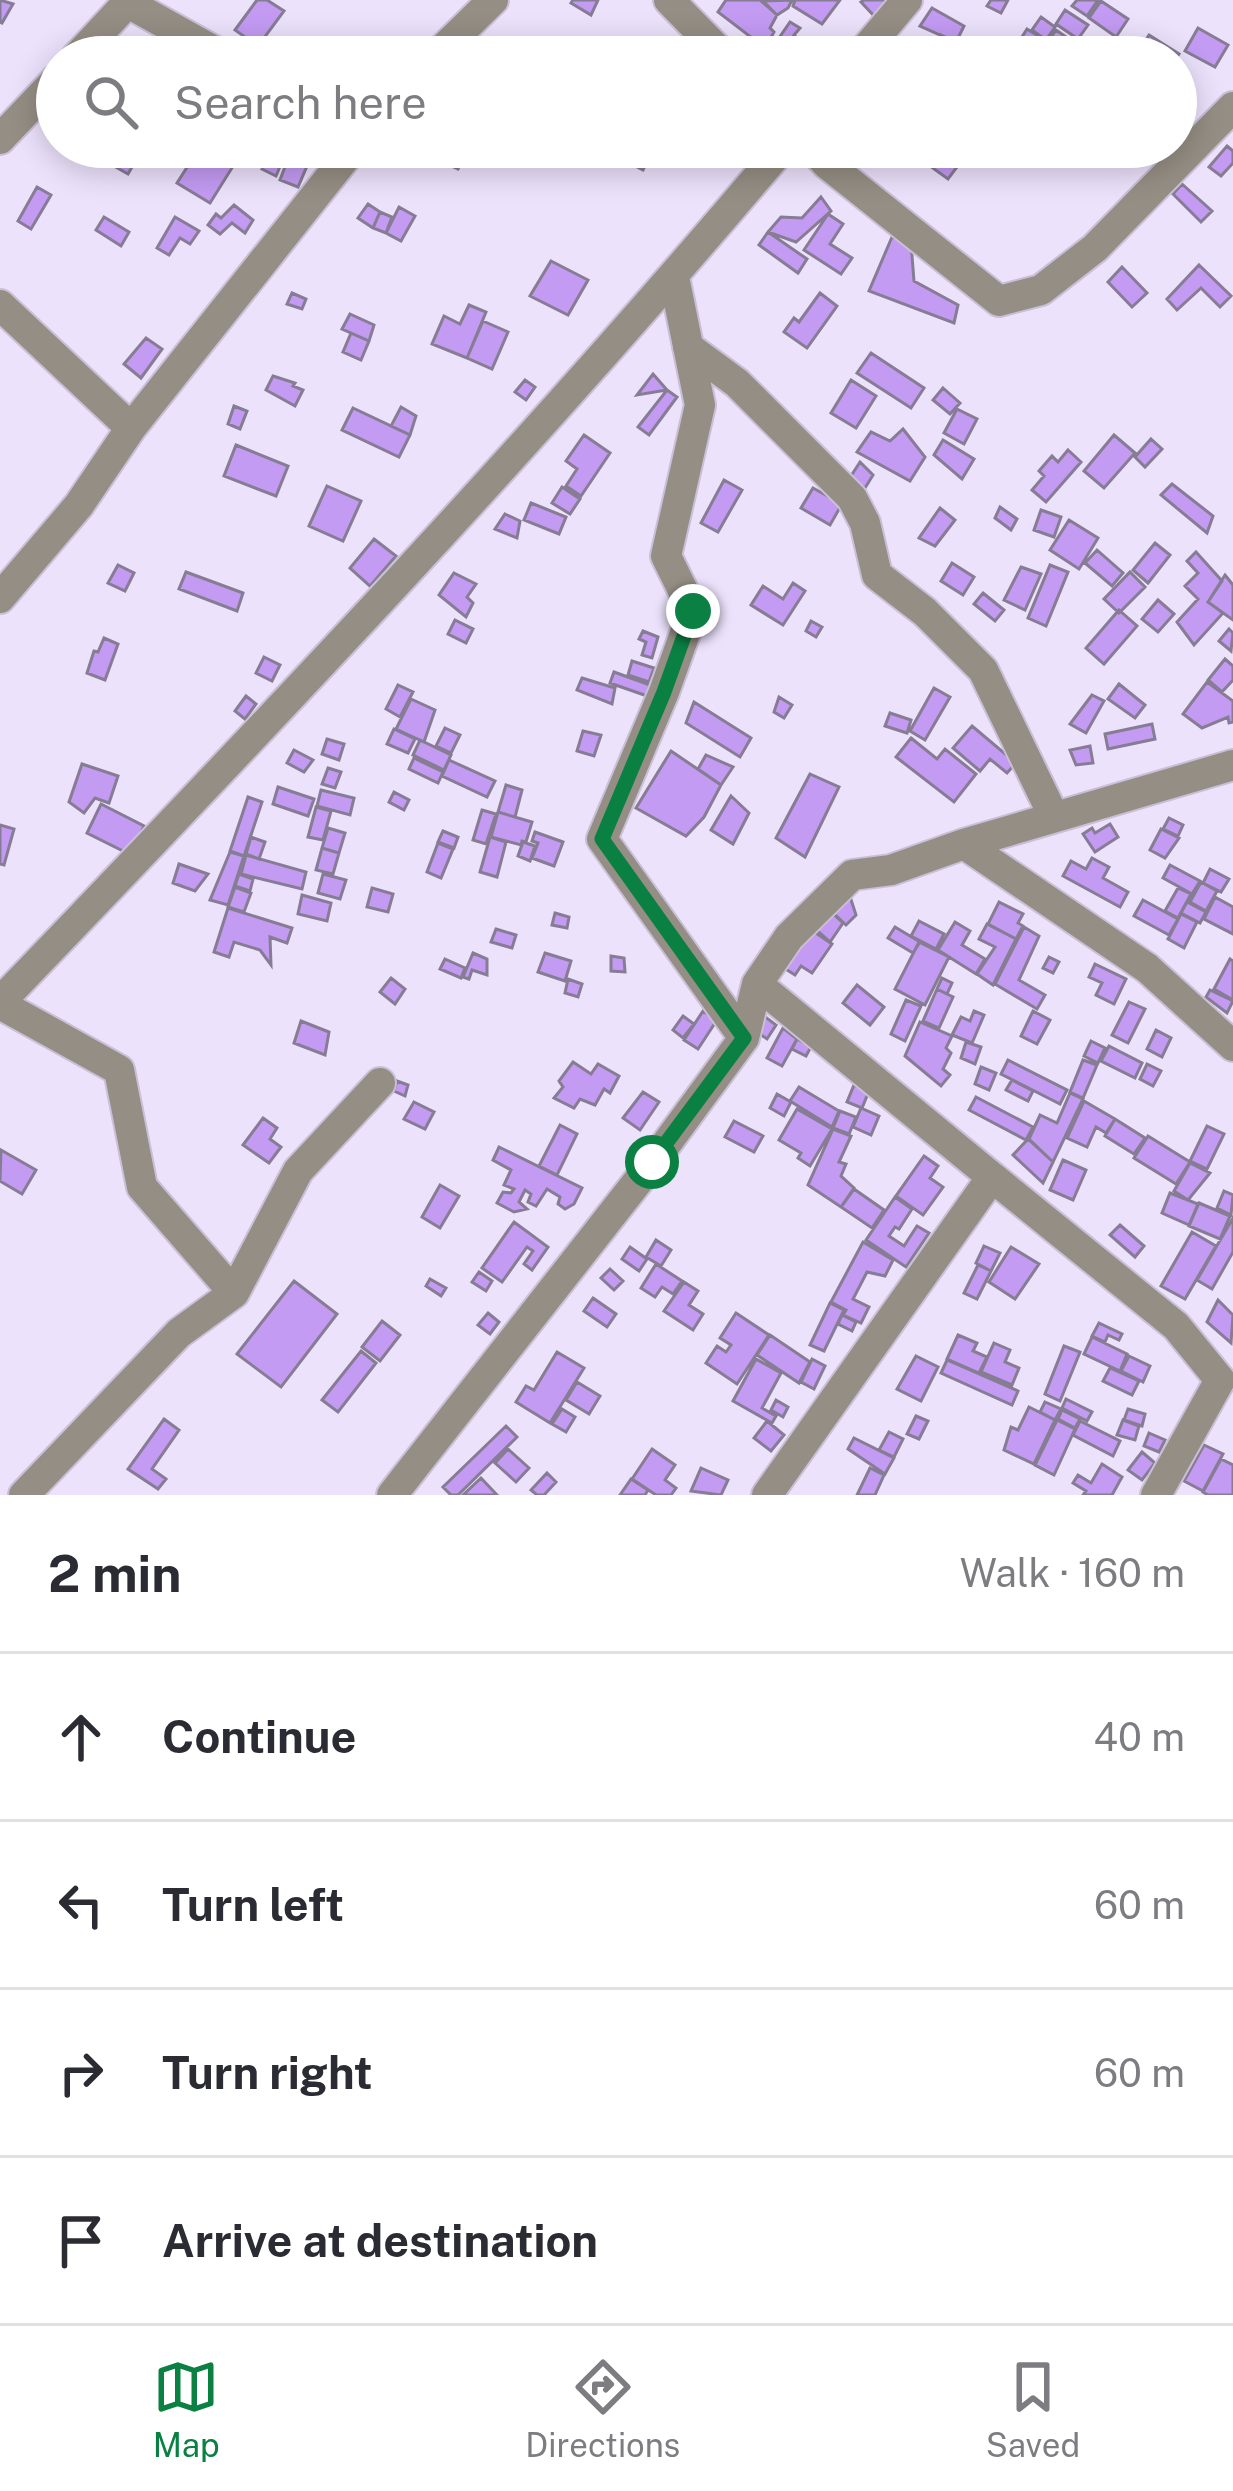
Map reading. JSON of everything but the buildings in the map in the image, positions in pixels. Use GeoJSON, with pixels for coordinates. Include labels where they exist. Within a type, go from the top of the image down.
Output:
{"type":"FeatureCollection","features":[{"type":"Feature","properties":{"kind":"street"},"geometry":{"type":"LineString","coordinates":[[456,36],[493,0]]}},
{"type":"Feature","properties":{"kind":"street"},"geometry":{"type":"LineString","coordinates":[[669,0],[704,36]]}},
{"type":"Feature","properties":{"kind":"street"},"geometry":{"type":"LineString","coordinates":[[877,36],[907,0]]}},
{"type":"Feature","properties":{"kind":"street"},"geometry":{"type":"LineString","coordinates":[[97,36],[129,2],[188,36]]}},
{"type":"Feature","properties":{"kind":"street"},"geometry":{"type":"LineString","coordinates":[[0,139],[36,101]]}},
{"type":"Feature","properties":{"kind":"street"},"geometry":{"type":"LineString","coordinates":[[1197,144],[1233,107]]}},
{"type":"Feature","properties":{"kind":"street"},"geometry":{"type":"LineString","coordinates":[[0,598],[79,505],[131,428],[337,168]]}},
{"type":"Feature","properties":{"kind":"street"},"geometry":{"type":"LineString","coordinates":[[234,1293],[142,1186],[118,1070],[0,1003],[362,625],[674,277],[765,168]]}},
{"type":"Feature","properties":{"kind":"street"},"geometry":{"type":"LineString","coordinates":[[832,168],[999,301],[1041,290],[1095,248],[1173,168]]}},
{"type":"Feature","properties":{"kind":"street"},"geometry":{"type":"LineString","coordinates":[[674,277],[700,405],[667,556],[693,611],[602,839],[744,1038]]}},
{"type":"Feature","properties":{"kind":"street"},"geometry":{"type":"LineString","coordinates":[[0,305],[131,428]]}},
{"type":"Feature","properties":{"kind":"street"},"geometry":{"type":"LineString","coordinates":[[688,347],[736,383],[852,498],[865,523],[877,575],[926,612],[983,670],[1054,817]]}},
{"type":"Feature","properties":{"kind":"street"},"geometry":{"type":"LineString","coordinates":[[392,1495],[744,1038],[757,984],[789,937],[852,875],[891,870],[1233,765]]}},
{"type":"Feature","properties":{"kind":"street"},"geometry":{"type":"LineString","coordinates":[[964,844],[1147,968],[1233,1046]]}},
{"type":"Feature","properties":{"kind":"street"},"geometry":{"type":"LineString","coordinates":[[757,984],[1176,1326],[1226,1389],[1156,1495]]}},
{"type":"Feature","properties":{"kind":"street"},"geometry":{"type":"LineString","coordinates":[[24,1495],[178,1333],[234,1293],[298,1171],[380,1083]]}},
{"type":"Feature","properties":{"kind":"street"},"geometry":{"type":"LineString","coordinates":[[767,1495],[992,1178]]}},
{"type":"Feature","properties":{"kind":"route"},"geometry":{"type":"LineString","coordinates":[[652,1162],[744,1038],[602,839],[693,611]]}}]}
